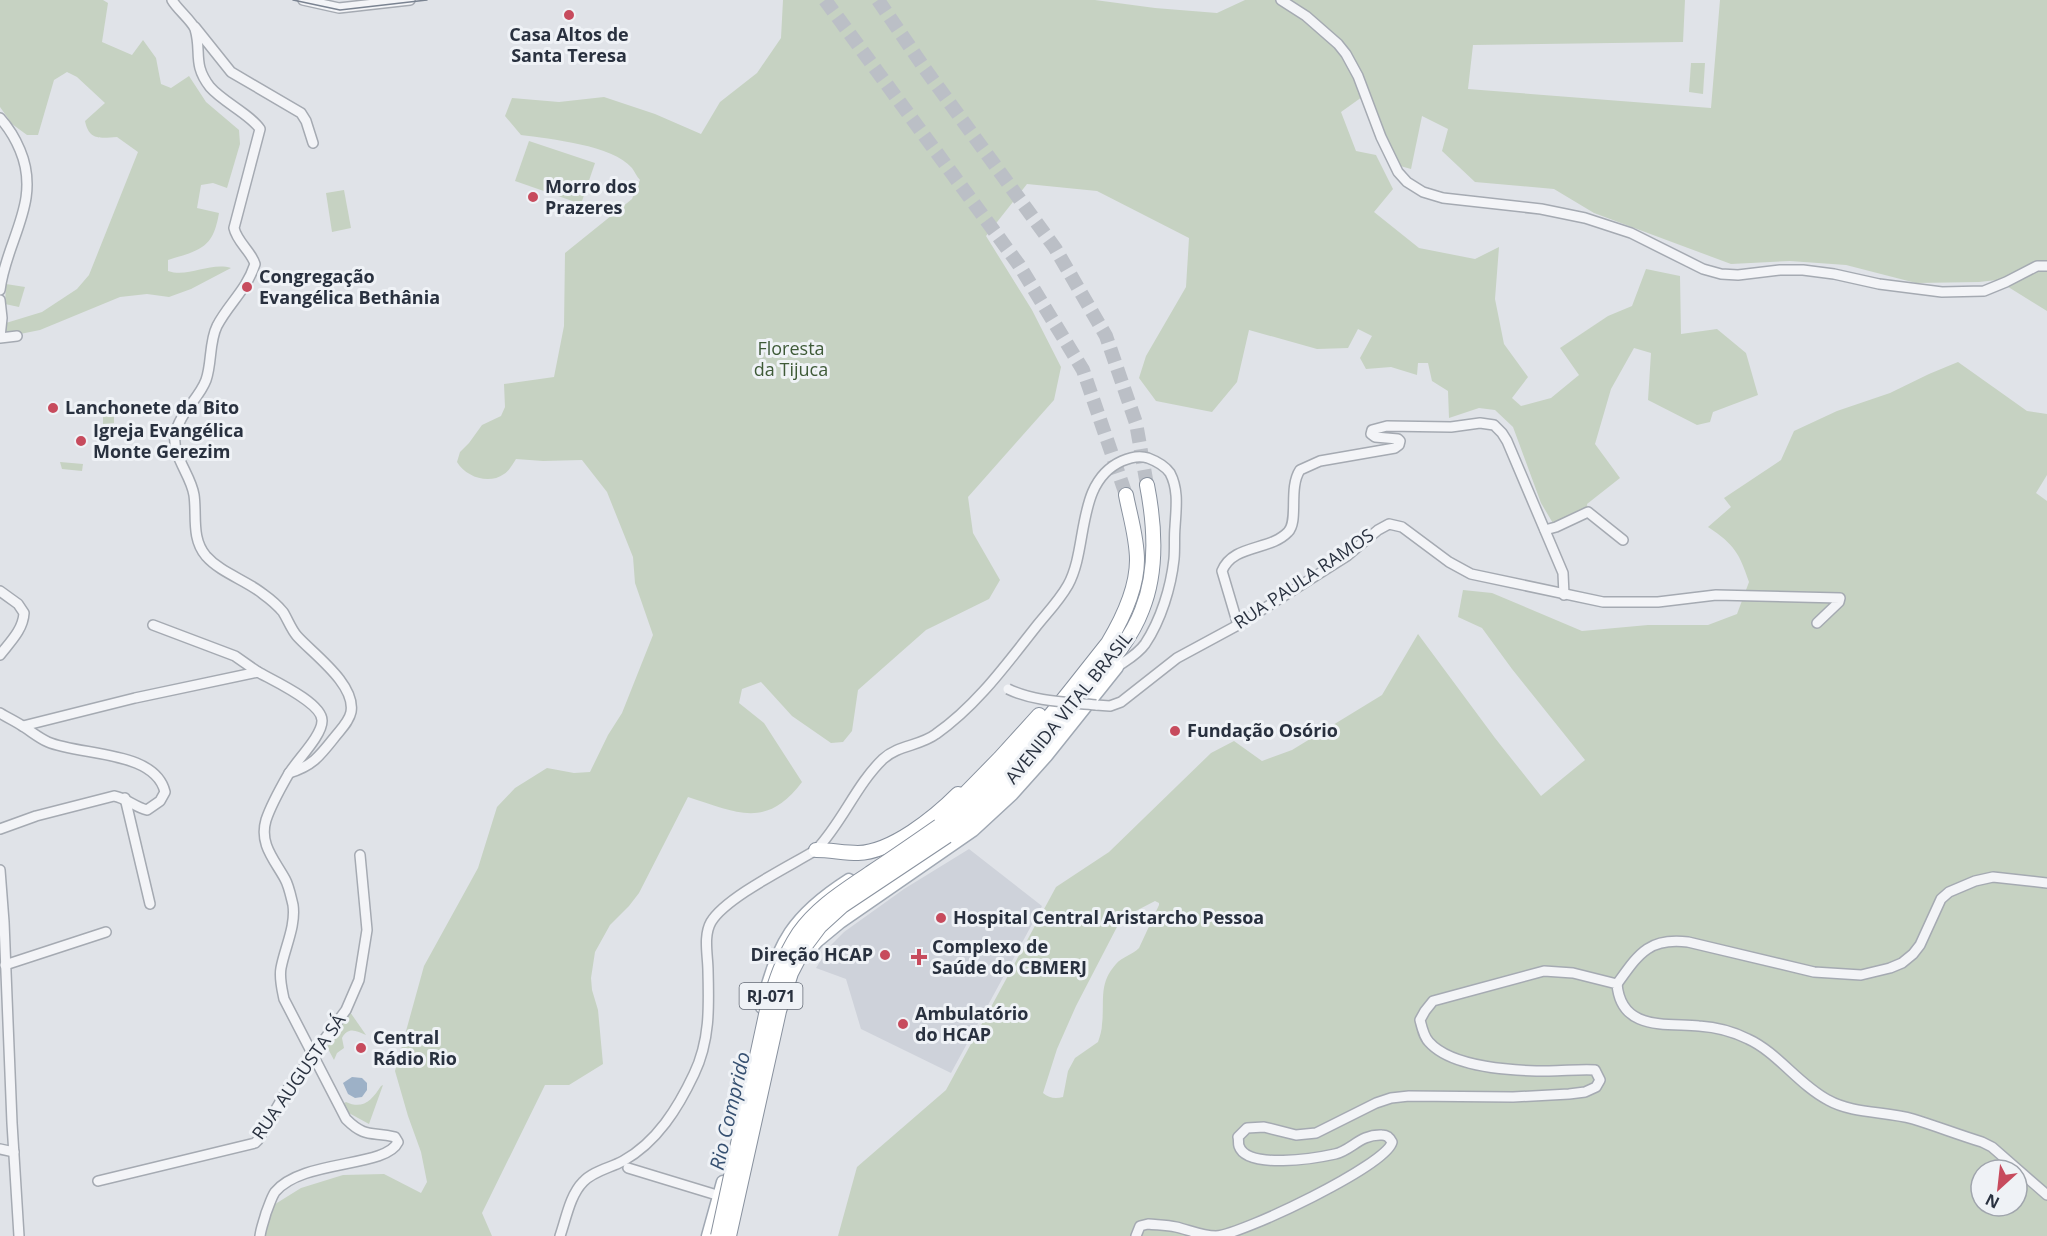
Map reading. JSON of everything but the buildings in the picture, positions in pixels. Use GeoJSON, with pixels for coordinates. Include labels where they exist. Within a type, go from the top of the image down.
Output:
{"type":"FeatureCollection","features":[{"type":"Feature","properties":{"kind":"highway","name":"AVENIDA VITAL BRASIL"},"geometry":{"type":"LineString","coordinates":[[943,831],[1007,784],[1125,644],[1143,609],[1150,580],[1154,521],[1147,485]]}},
{"type":"Feature","properties":{"kind":"highway","name":"AVENIDA VITAL BRASIL"},"geometry":{"type":"LineString","coordinates":[[943,831],[1017,755],[1108,643],[1123,617],[1133,587],[1137,557],[1126,495]]}},
{"type":"Feature","properties":{"kind":"highway"},"geometry":{"type":"LineString","coordinates":[[1117,667],[1140,636],[1152,608],[1156,581],[1154,544]]}},
{"type":"Feature","properties":{"kind":"highway"},"geometry":{"type":"LineString","coordinates":[[918,837],[954,805],[1000,758],[1123,617]]}},
{"type":"Feature","properties":{"kind":"highway"},"geometry":{"type":"LineString","coordinates":[[816,850],[859,853],[874,851],[886,846],[917,828],[1000,758]]}},
{"type":"Feature","properties":{"kind":"highway","name":"RJ-071"},"geometry":{"type":"LineString","coordinates":[[718,1236],[767,1010],[774,985],[786,957],[800,933],[817,912],[833,898],[943,831]]}},
{"type":"Feature","properties":{"kind":"highway","name":"RJ-071"},"geometry":{"type":"LineString","coordinates":[[731,1236],[779,1011],[791,973],[805,945],[820,926],[842,906],[943,831]]}},
{"type":"Feature","properties":{"kind":"main road"},"geometry":{"type":"LineString","coordinates":[[731,1236],[786,1002],[792,983],[810,948],[840,922],[973,830],[1012,794],[1068,730],[1117,667]]}},
{"type":"Feature","properties":{"kind":"main road"},"geometry":{"type":"LineString","coordinates":[[708,1236],[720,1196],[766,988],[779,952],[790,931],[824,896],[898,852],[918,837],[932,857]]}},
{"type":"Feature","properties":{"kind":"main road"},"geometry":{"type":"LineString","coordinates":[[720,1196],[740,1201]]}},
{"type":"Feature","properties":{"kind":"street"},"geometry":{"type":"LineString","coordinates":[[172,0],[176,8],[195,27],[231,72],[301,113],[314,143]]}},
{"type":"Feature","properties":{"kind":"street"},"geometry":{"type":"LineString","coordinates":[[303,0],[339,8],[411,0]]}},
{"type":"Feature","properties":{"kind":"street"},"geometry":{"type":"LineString","coordinates":[[1281,0],[1306,16],[1346,54],[1358,76],[1381,137],[1398,172],[1407,182],[1423,192],[1443,198],[1541,209],[1585,218],[1631,233],[1703,269],[1721,274],[1803,270],[1879,284],[1942,292],[1984,291],[2037,266],[2047,266]]}},
{"type":"Feature","properties":{"kind":"street"},"geometry":{"type":"LineString","coordinates":[[195,27],[198,65],[203,77],[211,88],[235,109],[256,123],[260,129],[234,228],[240,242],[255,264],[242,292],[217,327],[207,379],[184,413],[175,435],[182,465],[194,495],[198,543],[206,556],[263,594],[282,611],[296,635],[329,666],[346,690],[351,707],[347,721],[312,763],[289,773]]}},
{"type":"Feature","properties":{"kind":"street"},"geometry":{"type":"LineString","coordinates":[[0,118],[10,130],[23,158],[27,174],[26,203],[4,268],[0,290]]}},
{"type":"Feature","properties":{"kind":"street"},"geometry":{"type":"LineString","coordinates":[[0,300],[2,318],[0,337],[16,336]]}},
{"type":"Feature","properties":{"kind":"street"},"geometry":{"type":"LineString","coordinates":[[1238,625],[1222,571],[1225,564],[1235,555],[1283,537],[1292,528],[1293,485],[1300,470],[1320,461],[1395,448],[1399,445],[1400,441],[1396,438],[1372,436],[1372,430],[1377,428],[1451,427],[1480,423],[1494,425],[1507,441],[1563,573],[1564,595]]}},
{"type":"Feature","properties":{"kind":"street"},"geometry":{"type":"LineString","coordinates":[[560,1236],[578,1188],[584,1180],[621,1162],[651,1141],[668,1119],[693,1078],[707,1039],[709,1004],[706,938],[710,923],[722,908],[816,850],[825,841],[855,793],[884,758],[905,746],[935,735],[993,681],[1068,585],[1094,487],[1109,468],[1131,456],[1144,456],[1157,462],[1168,471],[1175,485],[1174,558],[1168,591],[1156,624],[1144,644],[1117,667]]}},
{"type":"Feature","properties":{"kind":"street"},"geometry":{"type":"LineString","coordinates":[[1545,530],[1588,512],[1623,540]]}},
{"type":"Feature","properties":{"kind":"street","name":"RUA PAULA RAMOS"},"geometry":{"type":"LineString","coordinates":[[993,681],[1024,696],[1096,705],[1116,705],[1177,658],[1238,625],[1347,556],[1378,530],[1389,524],[1402,528],[1449,562],[1471,574],[1603,602],[1658,602],[1716,595],[1840,598],[1839,602],[1817,623]]}},
{"type":"Feature","properties":{"kind":"street"},"geometry":{"type":"LineString","coordinates":[[0,591],[18,604],[24,613],[21,627],[0,655]]}},
{"type":"Feature","properties":{"kind":"street"},"geometry":{"type":"LineString","coordinates":[[153,625],[235,656],[303,698],[320,713],[322,721],[320,730],[289,773],[265,823],[264,838],[267,851],[286,881],[293,907],[293,923],[280,970],[280,984],[284,999],[346,1119],[355,1128],[371,1135],[395,1137],[398,1142],[385,1154],[307,1171],[284,1184],[273,1195],[260,1236]]}},
{"type":"Feature","properties":{"kind":"street"},"geometry":{"type":"LineString","coordinates":[[23,726],[145,696],[258,672]]}},
{"type":"Feature","properties":{"kind":"street"},"geometry":{"type":"LineString","coordinates":[[0,713],[58,746],[108,754],[133,761],[156,776],[163,784],[165,792],[160,801],[147,810],[135,806],[125,798],[114,796],[36,816],[0,829]]}},
{"type":"Feature","properties":{"kind":"street"},"geometry":{"type":"LineString","coordinates":[[125,798],[150,904]]}},
{"type":"Feature","properties":{"kind":"street","name":"RUA AUGUSTA SÁ"},"geometry":{"type":"LineString","coordinates":[[98,1181],[255,1143],[287,1090],[346,1011],[359,980],[367,930],[360,855]]}},
{"type":"Feature","properties":{"kind":"street"},"geometry":{"type":"LineString","coordinates":[[0,870],[20,1236]]}},
{"type":"Feature","properties":{"kind":"street"},"geometry":{"type":"LineString","coordinates":[[2047,882],[1993,877],[1975,881],[1949,892],[1941,899],[1920,945],[1913,954],[1902,963],[1890,968],[1861,975],[1814,972],[1688,942],[1670,940],[1658,943],[1637,957],[1617,984],[1618,996],[1623,1006],[1638,1019],[1650,1023],[1702,1026],[1749,1039],[1829,1101],[1859,1110],[1912,1119],[1982,1142],[1992,1147],[2047,1195]]}},
{"type":"Feature","properties":{"kind":"street"},"geometry":{"type":"LineString","coordinates":[[5,965],[106,932]]}},
{"type":"Feature","properties":{"kind":"street"},"geometry":{"type":"LineString","coordinates":[[1136,1236],[1140,1226],[1148,1224],[1216,1236],[1235,1231],[1292,1206],[1359,1171],[1390,1148],[1392,1142],[1389,1136],[1384,1134],[1357,1141],[1338,1154],[1303,1161],[1264,1160],[1246,1155],[1239,1146],[1238,1137],[1247,1128],[1264,1127],[1296,1135],[1316,1133],[1376,1103],[1391,1098],[1409,1096],[1513,1097],[1569,1094],[1596,1088],[1600,1080],[1595,1071],[1513,1070],[1458,1059],[1427,1041],[1420,1020],[1433,1001],[1544,971],[1572,973],[1617,984]]}},
{"type":"Feature","properties":{"kind":"street"},"geometry":{"type":"LineString","coordinates":[[0,1149],[14,1152]]}},
{"type":"Feature","properties":{"kind":"street"},"geometry":{"type":"LineString","coordinates":[[628,1168],[720,1196]]}},
{"type":"Feature","properties":{"kind":"shaded area","name":"Complexo de Saúde do CBMERJ"},"geometry":{"type":"Polygon","coordinates":[[[969,849],[1042,906],[951,1073],[861,1029],[846,979],[816,968],[830,946],[844,932],[904,889],[969,849]]]}},
{"type":"Feature","properties":{"kind":"green space"},"geometry":{"type":"Polygon","coordinates":[[[0,0],[103,0],[108,3],[102,42],[132,55],[143,40],[156,58],[161,84],[171,88],[189,76],[206,102],[239,130],[240,144],[227,188],[213,183],[201,185],[197,208],[219,213],[213,234],[209,241],[197,250],[168,260],[168,271],[176,273],[215,267],[231,268],[191,289],[169,297],[147,294],[120,297],[40,330],[5,337],[6,323],[42,312],[77,289],[89,275],[138,152],[117,137],[96,137],[89,132],[85,121],[105,103],[77,77],[67,72],[54,80],[38,135],[27,135],[12,124],[0,107],[0,0]]]}},
{"type":"Feature","properties":{"kind":"green space","name":"Floresta da Tijuca"},"geometry":{"type":"Polygon","coordinates":[[[783,0],[1095,0],[1217,13],[1245,0],[1685,0],[1683,42],[1473,45],[1468,89],[1711,108],[1720,0],[2047,0],[2047,311],[1997,280],[1916,283],[1846,265],[1790,261],[1731,264],[1594,213],[1554,189],[1475,182],[1442,151],[1448,129],[1422,116],[1411,169],[1393,164],[1362,97],[1341,112],[1356,151],[1376,155],[1393,189],[1374,212],[1419,248],[1475,259],[1499,247],[1495,299],[1504,344],[1528,377],[1512,398],[1521,406],[1551,398],[1579,375],[1560,348],[1608,316],[1632,306],[1646,269],[1680,276],[1681,334],[1717,329],[1746,353],[1758,395],[1713,412],[1710,422],[1697,425],[1648,400],[1651,353],[1634,348],[1611,389],[1595,444],[1620,478],[1587,504],[1588,511],[1554,525],[1541,503],[1513,427],[1495,410],[1479,408],[1449,418],[1448,391],[1432,381],[1428,363],[1418,363],[1417,375],[1391,367],[1366,369],[1360,358],[1372,336],[1358,329],[1348,348],[1317,349],[1249,330],[1237,382],[1212,412],[1156,401],[1139,378],[1146,356],[1186,287],[1189,238],[1097,191],[1027,184],[986,236],[1032,310],[1061,367],[1054,400],[968,497],[973,533],[1000,580],[989,599],[926,630],[858,690],[852,731],[843,742],[831,743],[792,716],[761,682],[742,689],[739,703],[764,723],[802,782],[789,797],[776,807],[763,812],[736,812],[688,797],[639,893],[610,925],[595,952],[591,978],[598,1010],[603,1064],[569,1085],[545,1085],[482,1213],[492,1236],[262,1236],[272,1206],[301,1188],[343,1175],[384,1174],[421,1193],[427,1182],[421,1152],[395,1071],[424,966],[478,868],[497,807],[515,788],[547,768],[574,773],[590,772],[608,735],[622,713],[653,635],[635,583],[633,557],[607,492],[582,460],[516,459],[504,474],[492,479],[478,478],[466,472],[457,462],[460,452],[482,425],[501,416],[505,407],[504,384],[554,377],[564,326],[565,253],[632,199],[640,180],[632,168],[611,154],[580,144],[521,135],[505,116],[512,98],[559,102],[604,97],[655,114],[701,134],[720,102],[757,73],[781,38],[783,0]]]}},
{"type":"Feature","properties":{"kind":"green space"},"geometry":{"type":"Polygon","coordinates":[[[1691,63],[1705,63],[1703,94],[1689,92],[1691,63]]]}},
{"type":"Feature","properties":{"kind":"green space"},"geometry":{"type":"Polygon","coordinates":[[[529,141],[595,163],[581,204],[515,181],[529,141]]]}},
{"type":"Feature","properties":{"kind":"green space"},"geometry":{"type":"Polygon","coordinates":[[[344,190],[351,228],[332,232],[326,193],[344,190]]]}},
{"type":"Feature","properties":{"kind":"green space"},"geometry":{"type":"Polygon","coordinates":[[[6,284],[25,287],[19,307],[5,304],[6,284]]]}},
{"type":"Feature","properties":{"kind":"green space"},"geometry":{"type":"Polygon","coordinates":[[[1958,362],[2027,411],[2047,414],[2047,475],[2036,493],[2047,501],[2047,1236],[838,1236],[857,1167],[946,1090],[1056,887],[1109,852],[1211,753],[1234,741],[1262,761],[1292,750],[1382,695],[1418,634],[1541,796],[1585,760],[1482,628],[1458,617],[1463,590],[1492,593],[1582,631],[1648,625],[1708,625],[1737,614],[1749,582],[1735,550],[1708,527],[1731,507],[1724,498],[1781,460],[1794,431],[1837,411],[1890,393],[1958,362]],[[1155,901],[1130,914],[1118,925],[1076,1006],[1057,1049],[1043,1093],[1048,1096],[1063,1097],[1068,1071],[1075,1058],[1098,1042],[1102,1028],[1104,986],[1110,971],[1118,962],[1139,948],[1159,903],[1155,901]]]}},
{"type":"Feature","properties":{"kind":"green space"},"geometry":{"type":"Polygon","coordinates":[[[103,406],[114,408],[114,423],[103,424],[103,406]]]}},
{"type":"Feature","properties":{"kind":"green space"},"geometry":{"type":"Polygon","coordinates":[[[60,462],[83,464],[82,471],[62,469],[60,462]]]}},
{"type":"Feature","properties":{"kind":"green space"},"geometry":{"type":"Polygon","coordinates":[[[350,1012],[366,1035],[353,1030],[344,1034],[342,1038],[344,1048],[337,1053],[334,1060],[327,1047],[350,1012]]]}},
{"type":"Feature","properties":{"kind":"green space"},"geometry":{"type":"Polygon","coordinates":[[[383,1085],[369,1124],[347,1112],[341,1105],[346,1102],[362,1104],[374,1096],[383,1085]]]}},
{"type":"Feature","properties":{"kind":"water"},"geometry":{"type":"Polygon","coordinates":[[[352,1077],[362,1078],[367,1083],[367,1090],[362,1097],[355,1098],[348,1094],[343,1083],[352,1077]]]}},
{"type":"Feature","properties":{"kind":"tunnel"},"geometry":{"type":"LineString","coordinates":[[825,0],[1019,265],[1083,370],[1126,495]]}},
{"type":"Feature","properties":{"kind":"tunnel"},"geometry":{"type":"LineString","coordinates":[[878,0],[925,69],[1055,248],[1106,336],[1136,423],[1147,485]]}},
{"type":"Feature","properties":{"kind":"tram line"},"geometry":{"type":"LineString","coordinates":[[293,0],[340,10],[427,0]]}},
{"type":"Feature","properties":{"kind":"place","name":"Casa Altos de Santa Teresa"},"geometry":{"type":"Point","coordinates":[569,15]}},
{"type":"Feature","properties":{"kind":"place","name":"Morro dos Prazeres"},"geometry":{"type":"Point","coordinates":[533,197]}},
{"type":"Feature","properties":{"kind":"place","name":"Congregação Evangélica Bethânia"},"geometry":{"type":"Point","coordinates":[247,287]}},
{"type":"Feature","properties":{"kind":"place","name":"Lanchonete da Bito"},"geometry":{"type":"Point","coordinates":[53,408]}},
{"type":"Feature","properties":{"kind":"place","name":"Igreja Evangélica Monte Gerezim"},"geometry":{"type":"Point","coordinates":[81,441]}},
{"type":"Feature","properties":{"kind":"place","name":"Fundação Osório"},"geometry":{"type":"Point","coordinates":[1175,731]}},
{"type":"Feature","properties":{"kind":"place","name":"Hospital Central Aristarcho Pessoa"},"geometry":{"type":"Point","coordinates":[941,918]}},
{"type":"Feature","properties":{"kind":"place","name":"Direção HCAP"},"geometry":{"type":"Point","coordinates":[885,955]}},
{"type":"Feature","properties":{"kind":"place","name":"Complexo de Saúde do CBMERJ"},"geometry":{"type":"Point","coordinates":[919,957]}},
{"type":"Feature","properties":{"kind":"place","name":"Ambulatório do HCAP"},"geometry":{"type":"Point","coordinates":[903,1024]}},
{"type":"Feature","properties":{"kind":"place","name":"Central Rádio Rio"},"geometry":{"type":"Point","coordinates":[361,1048]}},
{"type":"Feature","properties":{"kind":"water label","name":"Rio Comprido"},"geometry":{"type":"Point","coordinates":[730,1111]}}]}
